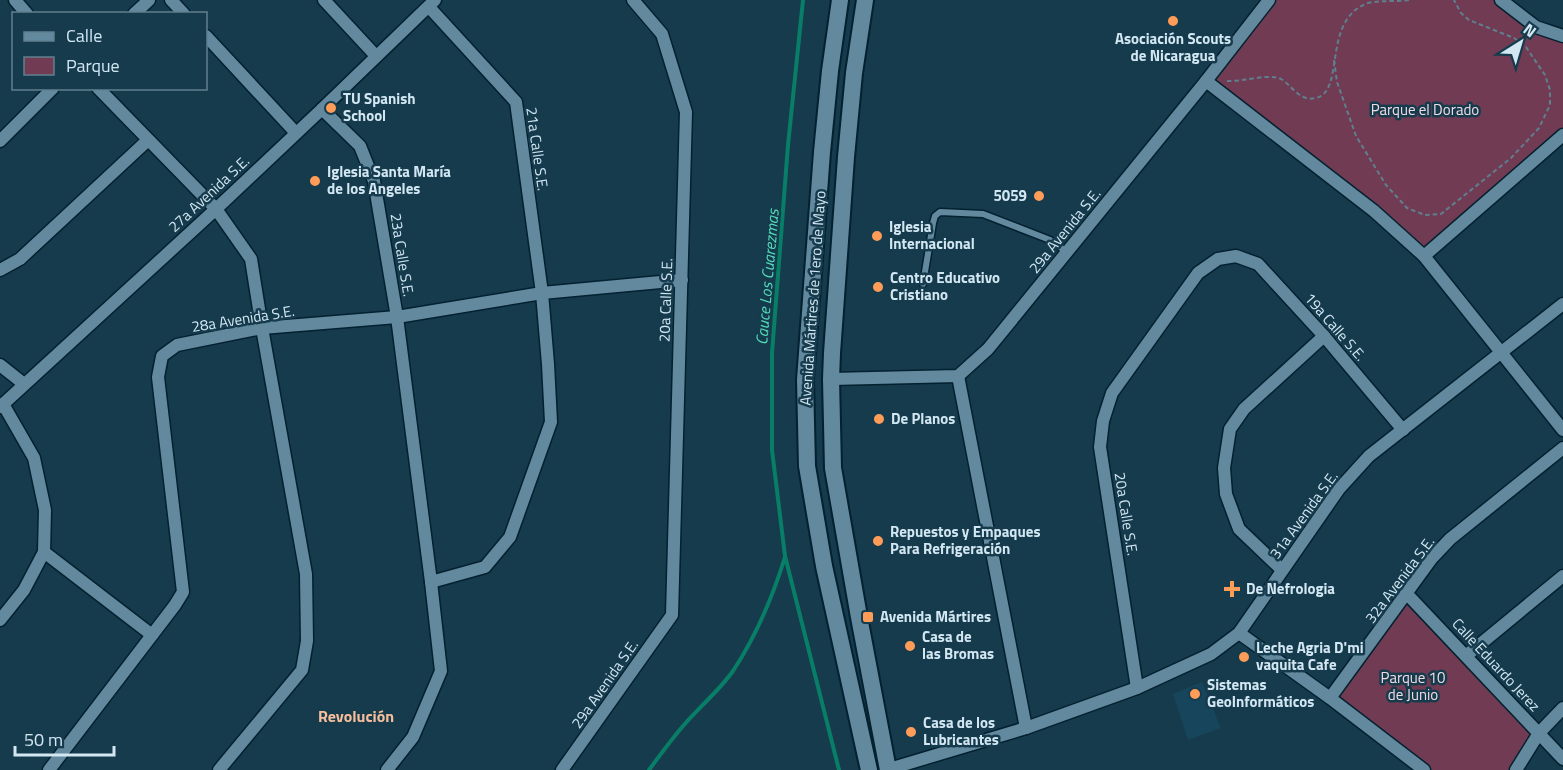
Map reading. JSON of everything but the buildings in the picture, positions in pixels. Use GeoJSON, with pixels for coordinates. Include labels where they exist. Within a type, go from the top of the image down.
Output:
{"type":"FeatureCollection","features":[{"type":"Feature","properties":{"kind":"main road","name":"Avenida Mártires de 1ero de Mayo"},"geometry":{"type":"LineString","coordinates":[[840,0],[830,71],[805,380],[807,466],[824,566],[869,770]]}},
{"type":"Feature","properties":{"kind":"main road","name":"Avenida Mártires de 1ero de Mayo"},"geometry":{"type":"LineString","coordinates":[[865,0],[854,73],[846,157],[831,379],[833,468],[887,770]]}},
{"type":"Feature","properties":{"kind":"main road"},"geometry":{"type":"LineString","coordinates":[[830,71],[854,73]]}},
{"type":"Feature","properties":{"kind":"street"},"geometry":{"type":"LineString","coordinates":[[15,0],[25,12]]}},
{"type":"Feature","properties":{"kind":"street"},"geometry":{"type":"LineString","coordinates":[[136,12],[149,0]]}},
{"type":"Feature","properties":{"kind":"street"},"geometry":{"type":"LineString","coordinates":[[171,0],[182,12]]}},
{"type":"Feature","properties":{"kind":"street"},"geometry":{"type":"LineString","coordinates":[[324,0],[376,56]]}},
{"type":"Feature","properties":{"kind":"street","name":"20a Calle S.E."},"geometry":{"type":"LineString","coordinates":[[633,0],[662,34],[686,112],[672,615]]}},
{"type":"Feature","properties":{"kind":"street","name":"29a Avenida S.E."},"geometry":{"type":"LineString","coordinates":[[958,376],[988,349],[1269,0]]}},
{"type":"Feature","properties":{"kind":"street"},"geometry":{"type":"LineString","coordinates":[[1501,0],[1536,27],[1563,36]]}},
{"type":"Feature","properties":{"kind":"street","name":"27a Avenida S.E."},"geometry":{"type":"LineString","coordinates":[[1,406],[216,209],[432,3]]}},
{"type":"Feature","properties":{"kind":"street","name":"21a Calle S.E."},"geometry":{"type":"LineString","coordinates":[[431,582],[485,567],[510,537],[551,422],[542,292],[516,102],[432,3]]}},
{"type":"Feature","properties":{"kind":"street"},"geometry":{"type":"LineString","coordinates":[[207,37],[296,133]]}},
{"type":"Feature","properties":{"kind":"street"},"geometry":{"type":"LineString","coordinates":[[1206,81],[1374,211],[1424,256],[1563,430]]}},
{"type":"Feature","properties":{"kind":"street"},"geometry":{"type":"LineString","coordinates":[[0,141],[51,90]]}},
{"type":"Feature","properties":{"kind":"street"},"geometry":{"type":"LineString","coordinates":[[100,90],[216,209],[251,259],[306,574],[307,641],[302,670],[219,770]]}},
{"type":"Feature","properties":{"kind":"street","name":"23a Calle S.E."},"geometry":{"type":"LineString","coordinates":[[322,109],[360,146],[374,182],[397,317],[441,671],[413,737],[387,770]]}},
{"type":"Feature","properties":{"kind":"street"},"geometry":{"type":"LineString","coordinates":[[1424,256],[1563,135]]}},
{"type":"Feature","properties":{"kind":"street"},"geometry":{"type":"LineString","coordinates":[[0,270],[20,259],[148,140]]}},
{"type":"Feature","properties":{"kind":"street","name":"20a Calle S.E."},"geometry":{"type":"LineString","coordinates":[[1137,688],[1100,447],[1103,421],[1112,393],[1198,273],[1218,258],[1236,256]]}},
{"type":"Feature","properties":{"kind":"street","name":"19a Calle S.E."},"geometry":{"type":"LineString","coordinates":[[1236,256],[1258,264],[1324,336],[1403,430]]}},
{"type":"Feature","properties":{"kind":"street","name":"28a Avenida S.E."},"geometry":{"type":"LineString","coordinates":[[49,770],[183,592],[158,377],[162,356],[177,345],[262,328],[397,317],[542,292],[682,280]]}},
{"type":"Feature","properties":{"kind":"street","name":"31a Avenida S.E."},"geometry":{"type":"LineString","coordinates":[[887,770],[1026,728],[1137,688],[1211,654],[1239,633],[1339,489],[1369,456],[1563,304]]}},
{"type":"Feature","properties":{"kind":"street"},"geometry":{"type":"LineString","coordinates":[[1282,570],[1239,529],[1229,503],[1224,468],[1230,429],[1244,409],[1324,336]]}},
{"type":"Feature","properties":{"kind":"street"},"geometry":{"type":"LineString","coordinates":[[0,365],[24,384]]}},
{"type":"Feature","properties":{"kind":"street"},"geometry":{"type":"LineString","coordinates":[[831,379],[958,376],[1026,728]]}},
{"type":"Feature","properties":{"kind":"street"},"geometry":{"type":"LineString","coordinates":[[0,620],[24,590],[44,552],[45,510],[34,458],[1,406]]}},
{"type":"Feature","properties":{"kind":"street","name":"32a Avenida S.E."},"geometry":{"type":"LineString","coordinates":[[1330,698],[1432,558],[1450,539],[1563,448]]}},
{"type":"Feature","properties":{"kind":"street"},"geometry":{"type":"LineString","coordinates":[[44,552],[152,635]]}},
{"type":"Feature","properties":{"kind":"street"},"geometry":{"type":"LineString","coordinates":[[1467,655],[1563,576]]}},
{"type":"Feature","properties":{"kind":"street","name":"Calle Eduardo Jerez"},"geometry":{"type":"LineString","coordinates":[[1407,594],[1563,759]]}},
{"type":"Feature","properties":{"kind":"street","name":"29a Avenida S.E."},"geometry":{"type":"LineString","coordinates":[[562,770],[672,615]]}},
{"type":"Feature","properties":{"kind":"street"},"geometry":{"type":"LineString","coordinates":[[1239,633],[1330,698],[1424,770]]}},
{"type":"Feature","properties":{"kind":"street"},"geometry":{"type":"LineString","coordinates":[[1516,770],[1539,733],[1563,708]]}},
{"type":"Feature","properties":{"kind":"lane"},"geometry":{"type":"LineString","coordinates":[[923,284],[933,223],[935,216],[940,212],[983,214],[1050,240],[1067,252]]}},
{"type":"Feature","properties":{"kind":"path"},"geometry":{"type":"LineString","coordinates":[[1206,81],[1239,82],[1268,77],[1276,78],[1283,80],[1297,94],[1305,98],[1315,98],[1322,95],[1329,87],[1343,26],[1349,15],[1369,3],[1384,0],[1409,0]]}},
{"type":"Feature","properties":{"kind":"path"},"geometry":{"type":"LineString","coordinates":[[1334,60],[1337,82],[1356,136],[1386,185],[1407,208],[1425,215],[1441,214],[1511,158],[1539,128],[1550,105],[1550,90],[1545,75],[1526,47],[1514,38],[1469,20],[1461,13],[1455,0]]}},
{"type":"Feature","properties":{"kind":"shaded area","name":"Sistemas GeoInformáticos"},"geometry":{"type":"Polygon","coordinates":[[[1202,682],[1221,728],[1188,740],[1173,694],[1202,682]]]}},
{"type":"Feature","properties":{"kind":"green space","name":"Parque el Dorado"},"geometry":{"type":"Polygon","coordinates":[[[1269,0],[1501,0],[1563,36],[1563,135],[1424,256],[1206,81],[1269,0]]]}},
{"type":"Feature","properties":{"kind":"green space","name":"Parque 10 de Junio"},"geometry":{"type":"Polygon","coordinates":[[[1407,594],[1539,733],[1516,770],[1424,770],[1330,698],[1407,594]]]}},
{"type":"Feature","properties":{"kind":"waterway","name":"Cauce Los Cuarezmas"},"geometry":{"type":"LineString","coordinates":[[803,0],[788,145],[772,353],[772,450],[785,556],[839,770]]}},
{"type":"Feature","properties":{"kind":"waterway"},"geometry":{"type":"LineString","coordinates":[[649,770],[683,726],[733,671],[763,616],[785,557]]}},
{"type":"Feature","properties":{"kind":"place","name":"Asociación Scouts de Nicaragua"},"geometry":{"type":"Point","coordinates":[1173,21]}},
{"type":"Feature","properties":{"kind":"place","name":"TU Spanish School"},"geometry":{"type":"Point","coordinates":[331,108]}},
{"type":"Feature","properties":{"kind":"place","name":"Iglesia Santa María de los Angeles"},"geometry":{"type":"Point","coordinates":[315,181]}},
{"type":"Feature","properties":{"kind":"place","name":"5059"},"geometry":{"type":"Point","coordinates":[1039,196]}},
{"type":"Feature","properties":{"kind":"place","name":"Iglesia Internacional"},"geometry":{"type":"Point","coordinates":[877,236]}},
{"type":"Feature","properties":{"kind":"place","name":"Centro Educativo Cristiano"},"geometry":{"type":"Point","coordinates":[878,287]}},
{"type":"Feature","properties":{"kind":"place","name":"De Planos"},"geometry":{"type":"Point","coordinates":[879,419]}},
{"type":"Feature","properties":{"kind":"place","name":"Repuestos y Empaques Para Refrigeración"},"geometry":{"type":"Point","coordinates":[878,541]}},
{"type":"Feature","properties":{"kind":"place","name":"De Nefrologia"},"geometry":{"type":"Point","coordinates":[1232,589]}},
{"type":"Feature","properties":{"kind":"place","name":"Avenida Mártires"},"geometry":{"type":"Point","coordinates":[868,617]}},
{"type":"Feature","properties":{"kind":"place","name":"Casa de las Bromas"},"geometry":{"type":"Point","coordinates":[910,646]}},
{"type":"Feature","properties":{"kind":"place","name":"Leche Agria D'mi vaquita Cafe"},"geometry":{"type":"Point","coordinates":[1244,657]}},
{"type":"Feature","properties":{"kind":"place","name":"Sistemas GeoInformáticos"},"geometry":{"type":"Point","coordinates":[1195,694]}},
{"type":"Feature","properties":{"kind":"place","name":"Casa de los Lubricantes"},"geometry":{"type":"Point","coordinates":[911,732]}},
{"type":"Feature","properties":{"kind":"district","name":"Revolución"},"geometry":{"type":"Point","coordinates":[356,716]}}]}
